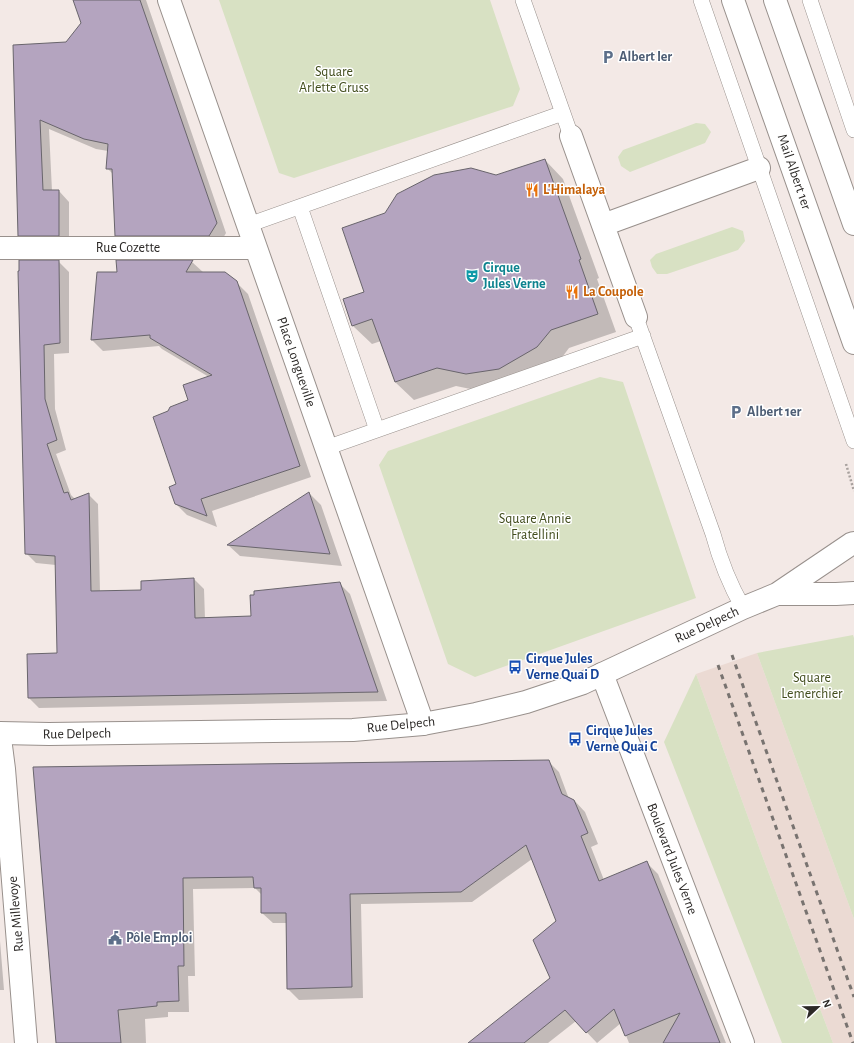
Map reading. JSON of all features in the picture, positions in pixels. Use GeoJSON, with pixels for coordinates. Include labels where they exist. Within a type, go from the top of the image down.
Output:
{"type":"FeatureCollection","features":[{"type":"Feature","properties":{"kind":"street","name":"Place Longueville"},"geometry":{"type":"LineString","coordinates":[[169,0],[423,724]]}},
{"type":"Feature","properties":{"kind":"street","name":"Mail Albert 1er"},"geometry":{"type":"LineString","coordinates":[[733,0],[854,343]]}},
{"type":"Feature","properties":{"kind":"street"},"geometry":{"type":"LineString","coordinates":[[777,1],[854,224]]}},
{"type":"Feature","properties":{"kind":"street"},"geometry":{"type":"LineString","coordinates":[[571,136],[639,326]]}},
{"type":"Feature","properties":{"kind":"street"},"geometry":{"type":"LineString","coordinates":[[603,225],[759,168]]}},
{"type":"Feature","properties":{"kind":"street","name":"Rue Cozette"},"geometry":{"type":"LineString","coordinates":[[0,248],[256,248]]}},
{"type":"Feature","properties":{"kind":"street","name":"Rue Delpech"},"geometry":{"type":"LineString","coordinates":[[0,733],[49,734],[353,730],[423,724],[476,714],[526,702],[577,685],[602,674],[743,608],[778,594],[854,543]]}},
{"type":"Feature","properties":{"kind":"street","name":"Rue Delpech"},"geometry":{"type":"LineString","coordinates":[[778,594],[854,593]]}},
{"type":"Feature","properties":{"kind":"street","name":"Boulevard Jules Verne"},"geometry":{"type":"LineString","coordinates":[[602,674],[743,1043]]}},
{"type":"Feature","properties":{"kind":"street","name":"Rue Millevoye"},"geometry":{"type":"LineString","coordinates":[[0,738],[4,769],[26,1043]]}},
{"type":"Feature","properties":{"kind":"lane"},"geometry":{"type":"LineString","coordinates":[[523,0],[571,136]]}},
{"type":"Feature","properties":{"kind":"lane"},"geometry":{"type":"LineString","coordinates":[[700,0],[854,441]]}},
{"type":"Feature","properties":{"kind":"lane"},"geometry":{"type":"LineString","coordinates":[[810,0],[854,130]]}},
{"type":"Feature","properties":{"kind":"lane"},"geometry":{"type":"LineString","coordinates":[[248,225],[563,113]]}},
{"type":"Feature","properties":{"kind":"lane"},"geometry":{"type":"LineString","coordinates":[[300,207],[377,430]]}},
{"type":"Feature","properties":{"kind":"lane"},"geometry":{"type":"LineString","coordinates":[[326,448],[377,430],[639,326],[731,586],[743,608]]}},
{"type":"Feature","properties":{"kind":"path"},"geometry":{"type":"LineString","coordinates":[[845,464],[854,491]]}},
{"type":"Feature","properties":{"kind":"shaded area"},"geometry":{"type":"Polygon","coordinates":[[[757,653],[854,919],[854,1043],[833,1043],[760,850],[696,674],[757,653]]]}},
{"type":"Feature","properties":{"kind":"green space","name":"Square Arlette Gruss"},"geometry":{"type":"Polygon","coordinates":[[[219,0],[490,0],[520,89],[513,106],[294,178],[279,173],[219,0]]]}},
{"type":"Feature","properties":{"kind":"green space"},"geometry":{"type":"Polygon","coordinates":[[[696,123],[705,124],[711,132],[705,143],[630,172],[621,166],[618,157],[623,150],[696,123]]]}},
{"type":"Feature","properties":{"kind":"green space"},"geometry":{"type":"Polygon","coordinates":[[[732,227],[743,231],[745,241],[738,250],[667,274],[657,274],[652,267],[650,260],[656,254],[732,227]]]}},
{"type":"Feature","properties":{"kind":"green space","name":"Square Annie Fratellini"},"geometry":{"type":"Polygon","coordinates":[[[600,377],[623,382],[696,598],[475,677],[448,664],[379,465],[388,451],[600,377]]]}},
{"type":"Feature","properties":{"kind":"green space","name":"Square Lemerchier"},"geometry":{"type":"Polygon","coordinates":[[[853,635],[854,638],[854,919],[757,653],[853,635]]]}},
{"type":"Feature","properties":{"kind":"green space"},"geometry":{"type":"Polygon","coordinates":[[[696,674],[760,850],[833,1043],[782,1043],[664,742],[696,674]]]}},
{"type":"Feature","properties":{"kind":"building"},"geometry":{"type":"Polygon","coordinates":[[[73,0],[140,0],[217,223],[209,236],[115,236],[112,169],[106,169],[108,144],[84,139],[40,120],[43,190],[59,190],[59,236],[18,236],[13,45],[66,42],[81,23],[73,0]]]}},
{"type":"Feature","properties":{"kind":"building","name":"Cirque Jules Verne"},"geometry":{"type":"Polygon","coordinates":[[[545,159],[581,259],[579,260],[598,314],[551,330],[537,347],[499,369],[466,374],[437,368],[395,382],[372,319],[352,326],[343,299],[364,292],[342,228],[385,213],[397,194],[434,175],[471,168],[496,175],[545,159]]]}},
{"type":"Feature","properties":{"kind":"building"},"geometry":{"type":"Polygon","coordinates":[[[19,260],[59,260],[60,343],[44,345],[45,399],[57,440],[47,444],[64,493],[68,492],[71,500],[89,493],[91,591],[141,590],[141,581],[194,578],[195,618],[251,616],[250,595],[254,595],[254,591],[340,582],[378,692],[28,698],[27,654],[57,653],[55,556],[25,554],[18,271],[19,260]]]}},
{"type":"Feature","properties":{"kind":"building"},"geometry":{"type":"Polygon","coordinates":[[[116,260],[193,260],[186,272],[225,272],[237,281],[300,466],[201,499],[207,516],[175,504],[169,487],[176,484],[153,417],[168,411],[170,407],[188,400],[183,385],[212,375],[150,338],[150,335],[91,340],[97,272],[117,272],[116,260]]]}},
{"type":"Feature","properties":{"kind":"building"},"geometry":{"type":"Polygon","coordinates":[[[309,492],[330,554],[227,545],[309,492]]]}},
{"type":"Feature","properties":{"kind":"building"},"geometry":{"type":"Polygon","coordinates":[[[549,760],[562,794],[574,800],[588,833],[581,836],[599,881],[647,861],[720,1043],[663,1043],[680,1013],[625,1036],[614,1009],[586,1033],[565,1010],[524,1043],[468,1043],[550,978],[533,940],[556,921],[526,845],[461,892],[350,894],[352,987],[287,989],[286,913],[261,913],[261,888],[254,888],[253,877],[183,878],[184,966],[178,966],[179,1001],[157,1002],[157,1006],[118,1010],[121,1043],[56,1043],[33,767],[549,760]]]}},
{"type":"Feature","properties":{"kind":"railway"},"geometry":{"type":"LineString","coordinates":[[732,655],[854,997]]}},
{"type":"Feature","properties":{"kind":"railway"},"geometry":{"type":"LineString","coordinates":[[718,665],[853,1043]]}},
{"type":"Feature","properties":{"kind":"place","name":"Albert Ier"},"geometry":{"type":"Point","coordinates":[608,57]}},
{"type":"Feature","properties":{"kind":"place","name":"L'Himalaya"},"geometry":{"type":"Point","coordinates":[532,190]}},
{"type":"Feature","properties":{"kind":"place","name":"Cirque Jules Verne"},"geometry":{"type":"Point","coordinates":[472,276]}},
{"type":"Feature","properties":{"kind":"place","name":"La Coupole"},"geometry":{"type":"Point","coordinates":[572,292]}},
{"type":"Feature","properties":{"kind":"place","name":"Albert 1er"},"geometry":{"type":"Point","coordinates":[736,412]}},
{"type":"Feature","properties":{"kind":"place","name":"Cirque Jules Verne Quai D"},"geometry":{"type":"Point","coordinates":[515,667]}},
{"type":"Feature","properties":{"kind":"place","name":"Cirque Jules Verne Quai C"},"geometry":{"type":"Point","coordinates":[575,739]}},
{"type":"Feature","properties":{"kind":"place","name":"Pôle Emploi"},"geometry":{"type":"Point","coordinates":[115,938]}}]}
